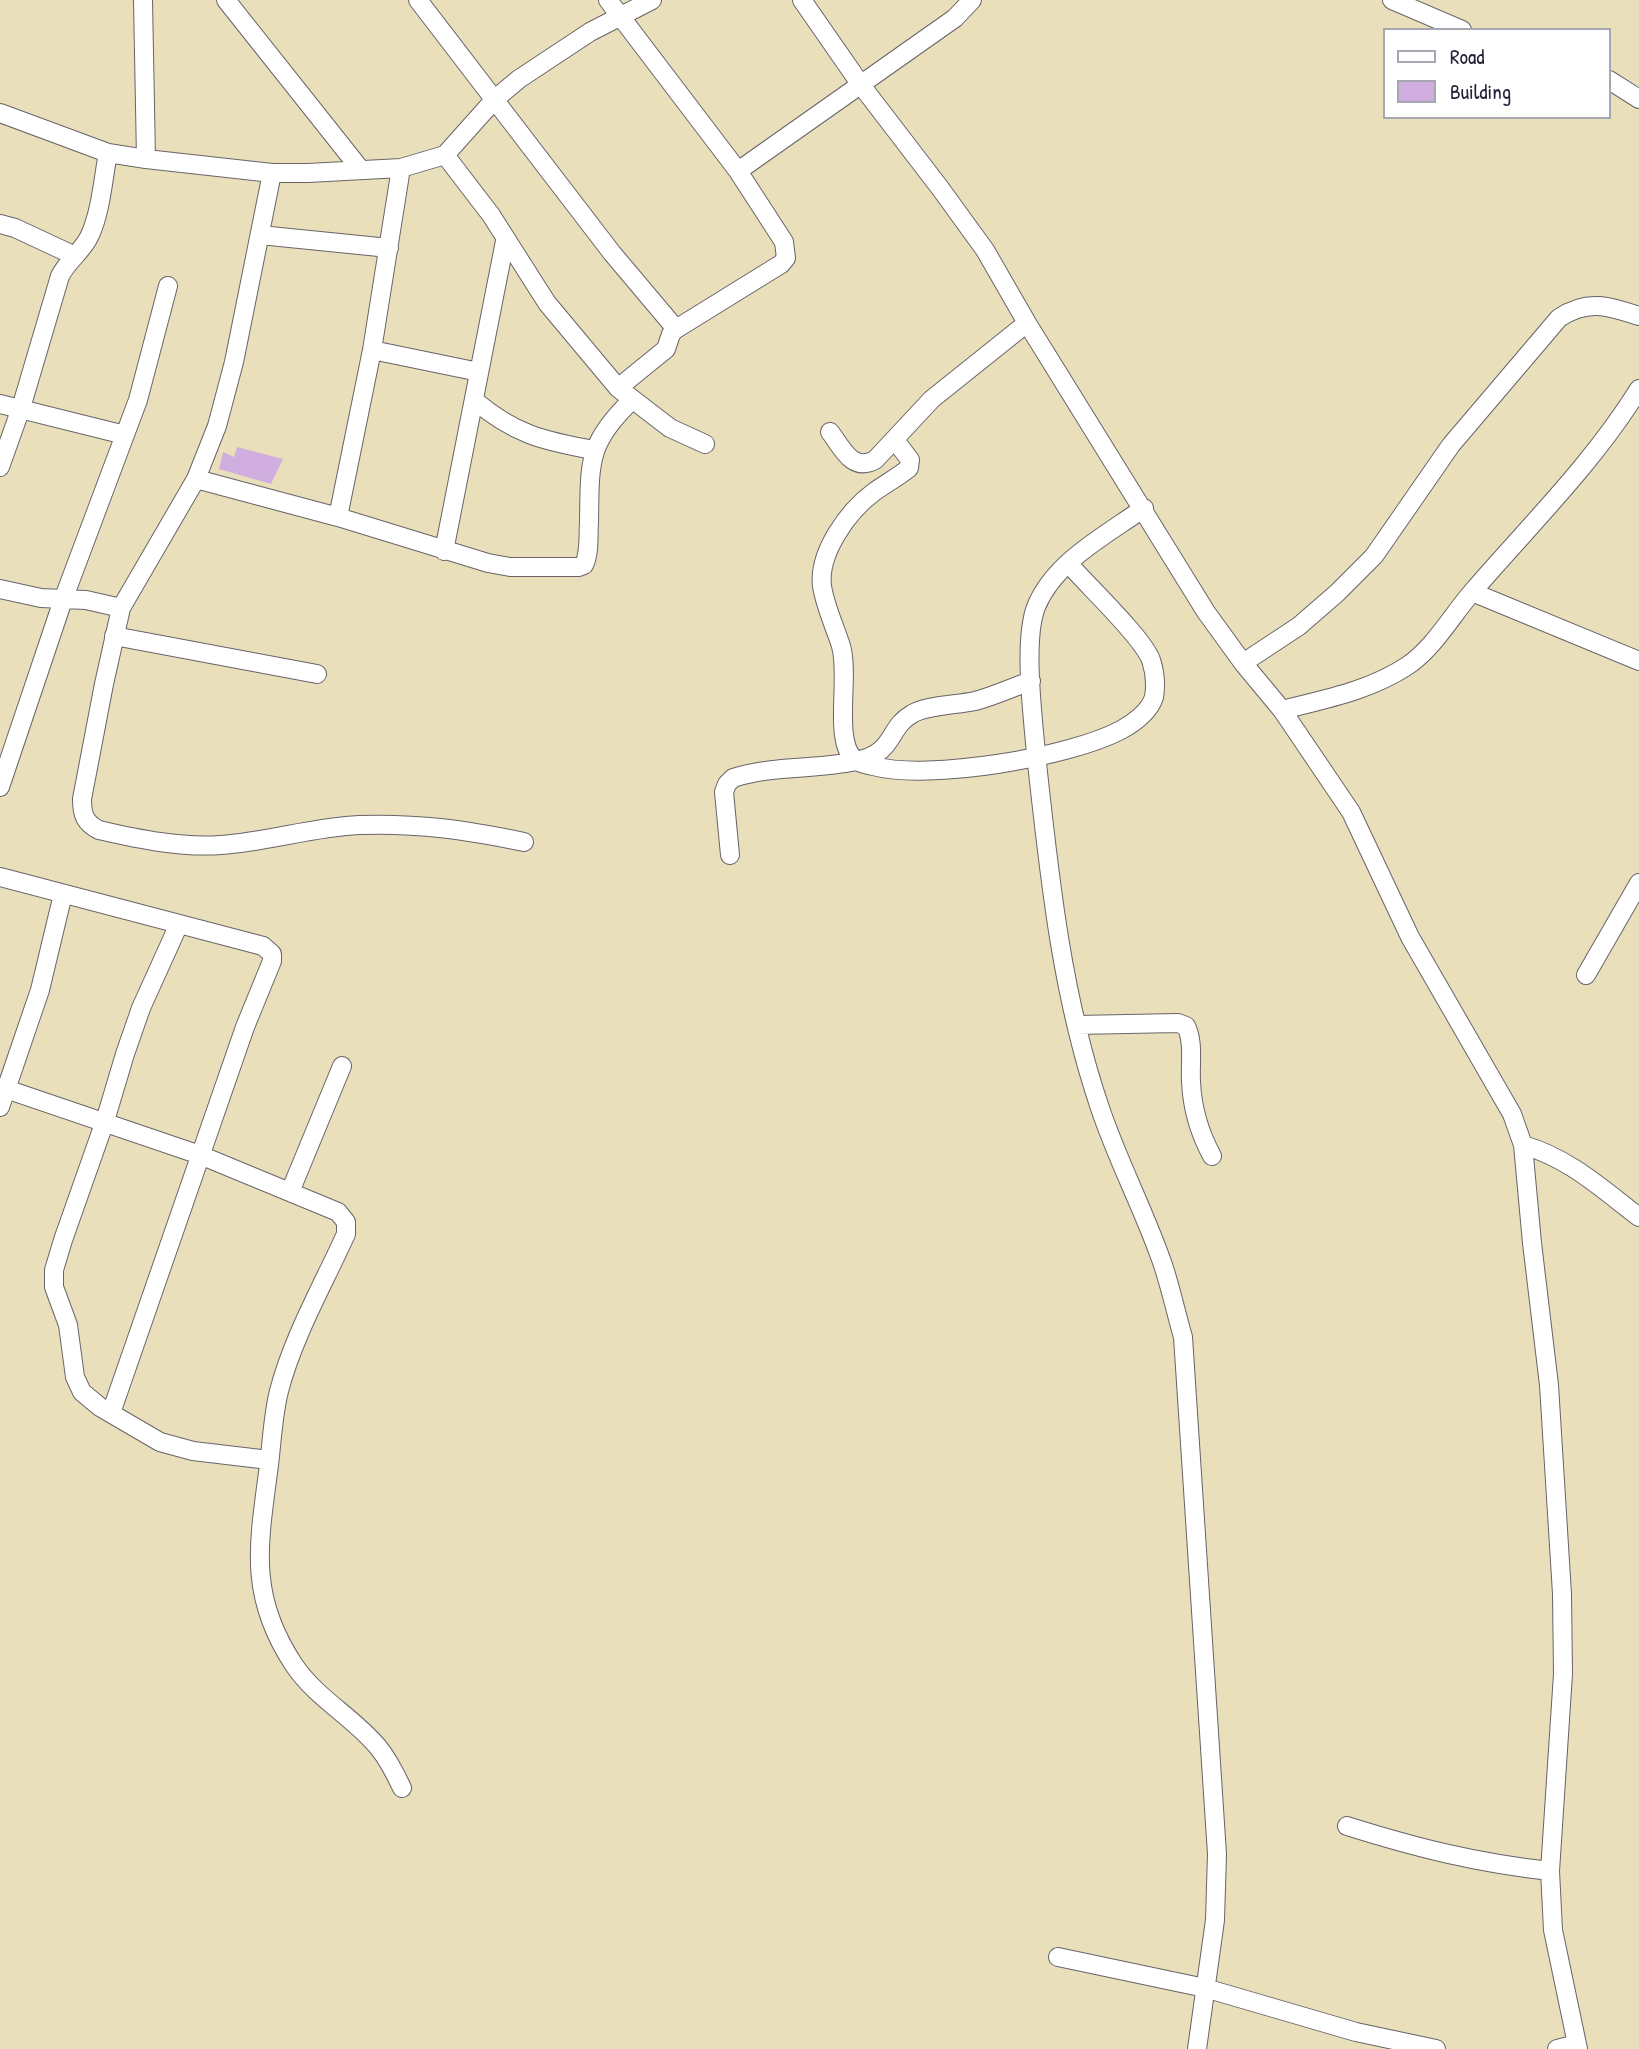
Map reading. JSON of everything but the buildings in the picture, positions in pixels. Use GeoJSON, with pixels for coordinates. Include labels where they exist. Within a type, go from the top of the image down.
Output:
{"type":"FeatureCollection","features":[{"type":"Feature","properties":{"kind":"street"},"geometry":{"type":"LineString","coordinates":[[143,0],[146,159]]}},
{"type":"Feature","properties":{"kind":"street"},"geometry":{"type":"LineString","coordinates":[[226,0],[361,170]]}},
{"type":"Feature","properties":{"kind":"street"},"geometry":{"type":"LineString","coordinates":[[418,0],[612,253],[676,329]]}},
{"type":"Feature","properties":{"kind":"street"},"geometry":{"type":"LineString","coordinates":[[196,480],[338,517],[444,551],[510,567],[584,565],[588,553],[594,450],[625,394],[666,349],[671,334],[676,329],[781,264],[786,258],[784,242],[738,171],[608,0]]}},
{"type":"Feature","properties":{"kind":"street"},"geometry":{"type":"LineString","coordinates":[[0,113],[108,153],[146,159],[272,173],[401,168],[445,155],[495,99],[519,79],[580,39],[652,0]]}},
{"type":"Feature","properties":{"kind":"street"},"geometry":{"type":"LineString","coordinates":[[802,0],[861,85],[985,250],[1027,323],[1206,612],[1282,710],[1351,812],[1410,937],[1512,1114],[1523,1145],[1549,1385],[1562,1594],[1563,1674],[1550,1871],[1553,1930],[1578,2047],[1557,2049]]}},
{"type":"Feature","properties":{"kind":"street"},"geometry":{"type":"LineString","coordinates":[[738,171],[955,18],[972,0]]}},
{"type":"Feature","properties":{"kind":"street"},"geometry":{"type":"LineString","coordinates":[[1392,0],[1457,28]]}},
{"type":"Feature","properties":{"kind":"street"},"geometry":{"type":"LineString","coordinates":[[1611,81],[1639,99]]}},
{"type":"Feature","properties":{"kind":"street"},"geometry":{"type":"LineString","coordinates":[[0,467],[21,408],[60,276],[67,264],[83,248],[94,224],[108,153]]}},
{"type":"Feature","properties":{"kind":"street"},"geometry":{"type":"LineString","coordinates":[[445,155],[477,195],[547,303],[625,394],[670,428],[705,444]]}},
{"type":"Feature","properties":{"kind":"street"},"geometry":{"type":"LineString","coordinates":[[338,517],[372,349],[401,168]]}},
{"type":"Feature","properties":{"kind":"street"},"geometry":{"type":"LineString","coordinates":[[272,173],[234,362],[217,426],[196,480],[121,608],[82,799],[82,813],[89,824],[99,830],[185,845],[221,845],[356,825],[403,824],[455,828],[524,842]]}},
{"type":"Feature","properties":{"kind":"street"},"geometry":{"type":"LineString","coordinates":[[0,224],[15,228],[75,256]]}},
{"type":"Feature","properties":{"kind":"street"},"geometry":{"type":"LineString","coordinates":[[260,236],[389,248]]}},
{"type":"Feature","properties":{"kind":"street"},"geometry":{"type":"LineString","coordinates":[[444,551],[505,241]]}},
{"type":"Feature","properties":{"kind":"street"},"geometry":{"type":"LineString","coordinates":[[0,787],[63,600],[125,435],[153,348],[168,286]]}},
{"type":"Feature","properties":{"kind":"street"},"geometry":{"type":"LineString","coordinates":[[1243,663],[1298,626],[1337,593],[1374,556],[1451,445],[1559,318],[1573,309],[1591,305],[1612,307],[1639,316]]}},
{"type":"Feature","properties":{"kind":"street"},"geometry":{"type":"LineString","coordinates":[[830,432],[856,464],[865,465],[875,460],[932,399],[1027,323]]}},
{"type":"Feature","properties":{"kind":"street"},"geometry":{"type":"LineString","coordinates":[[372,349],[479,372]]}},
{"type":"Feature","properties":{"kind":"street"},"geometry":{"type":"LineString","coordinates":[[1282,710],[1362,690],[1408,665],[1440,634],[1472,592],[1588,459],[1619,421],[1639,389]]}},
{"type":"Feature","properties":{"kind":"street"},"geometry":{"type":"LineString","coordinates":[[474,400],[516,430],[556,443],[594,450]]}},
{"type":"Feature","properties":{"kind":"street"},"geometry":{"type":"LineString","coordinates":[[0,404],[125,435]]}},
{"type":"Feature","properties":{"kind":"street"},"geometry":{"type":"LineString","coordinates":[[895,440],[910,460],[909,468],[872,494],[853,512],[824,557],[821,573],[822,588],[844,656],[843,738],[847,751],[856,761],[881,768],[919,771],[969,767],[1037,756],[1089,743],[1121,730],[1142,716],[1153,699],[1155,677],[1150,658],[1069,564]]}},
{"type":"Feature","properties":{"kind":"street"},"geometry":{"type":"LineString","coordinates":[[1144,508],[1054,577],[1036,608],[1029,649],[1046,856],[1063,961],[1077,1025],[1099,1107],[1163,1264],[1183,1337],[1217,1854],[1215,1920],[1196,2049]]}},
{"type":"Feature","properties":{"kind":"street"},"geometry":{"type":"LineString","coordinates":[[0,589],[41,598],[86,600],[121,608]]}},
{"type":"Feature","properties":{"kind":"street"},"geometry":{"type":"LineString","coordinates":[[1472,592],[1639,661]]}},
{"type":"Feature","properties":{"kind":"street"},"geometry":{"type":"LineString","coordinates":[[114,636],[317,674]]}},
{"type":"Feature","properties":{"kind":"street"},"geometry":{"type":"LineString","coordinates":[[730,855],[724,792],[733,778],[856,761],[887,747],[903,721],[913,713],[978,701],[1031,681]]}},
{"type":"Feature","properties":{"kind":"street"},"geometry":{"type":"LineString","coordinates":[[0,877],[263,946],[272,954],[272,961],[245,1027],[111,1413]]}},
{"type":"Feature","properties":{"kind":"street"},"geometry":{"type":"LineString","coordinates":[[1586,975],[1639,883]]}},
{"type":"Feature","properties":{"kind":"street"},"geometry":{"type":"LineString","coordinates":[[0,1107],[3,1088],[40,990],[63,894]]}},
{"type":"Feature","properties":{"kind":"street"},"geometry":{"type":"LineString","coordinates":[[179,924],[141,1008],[63,1240],[54,1270],[54,1286],[68,1325],[75,1377],[82,1392],[160,1442],[193,1451],[269,1460]]}},
{"type":"Feature","properties":{"kind":"street"},"geometry":{"type":"LineString","coordinates":[[1077,1025],[1178,1023],[1186,1026],[1190,1041],[1195,1113],[1201,1136],[1212,1156]]}},
{"type":"Feature","properties":{"kind":"street"},"geometry":{"type":"LineString","coordinates":[[290,1192],[342,1066]]}},
{"type":"Feature","properties":{"kind":"street"},"geometry":{"type":"LineString","coordinates":[[3,1088],[200,1155],[338,1212],[346,1222],[346,1234],[295,1345],[279,1391],[258,1544],[259,1573],[272,1623],[294,1664],[321,1697],[376,1745],[390,1763],[402,1788]]}},
{"type":"Feature","properties":{"kind":"street"},"geometry":{"type":"LineString","coordinates":[[1523,1145],[1547,1152],[1590,1178],[1639,1217]]}},
{"type":"Feature","properties":{"kind":"street"},"geometry":{"type":"LineString","coordinates":[[1347,1826],[1444,1855],[1494,1865],[1550,1871]]}},
{"type":"Feature","properties":{"kind":"street"},"geometry":{"type":"LineString","coordinates":[[1058,1957],[1205,1988],[1356,2032],[1436,2049]]}}]}
